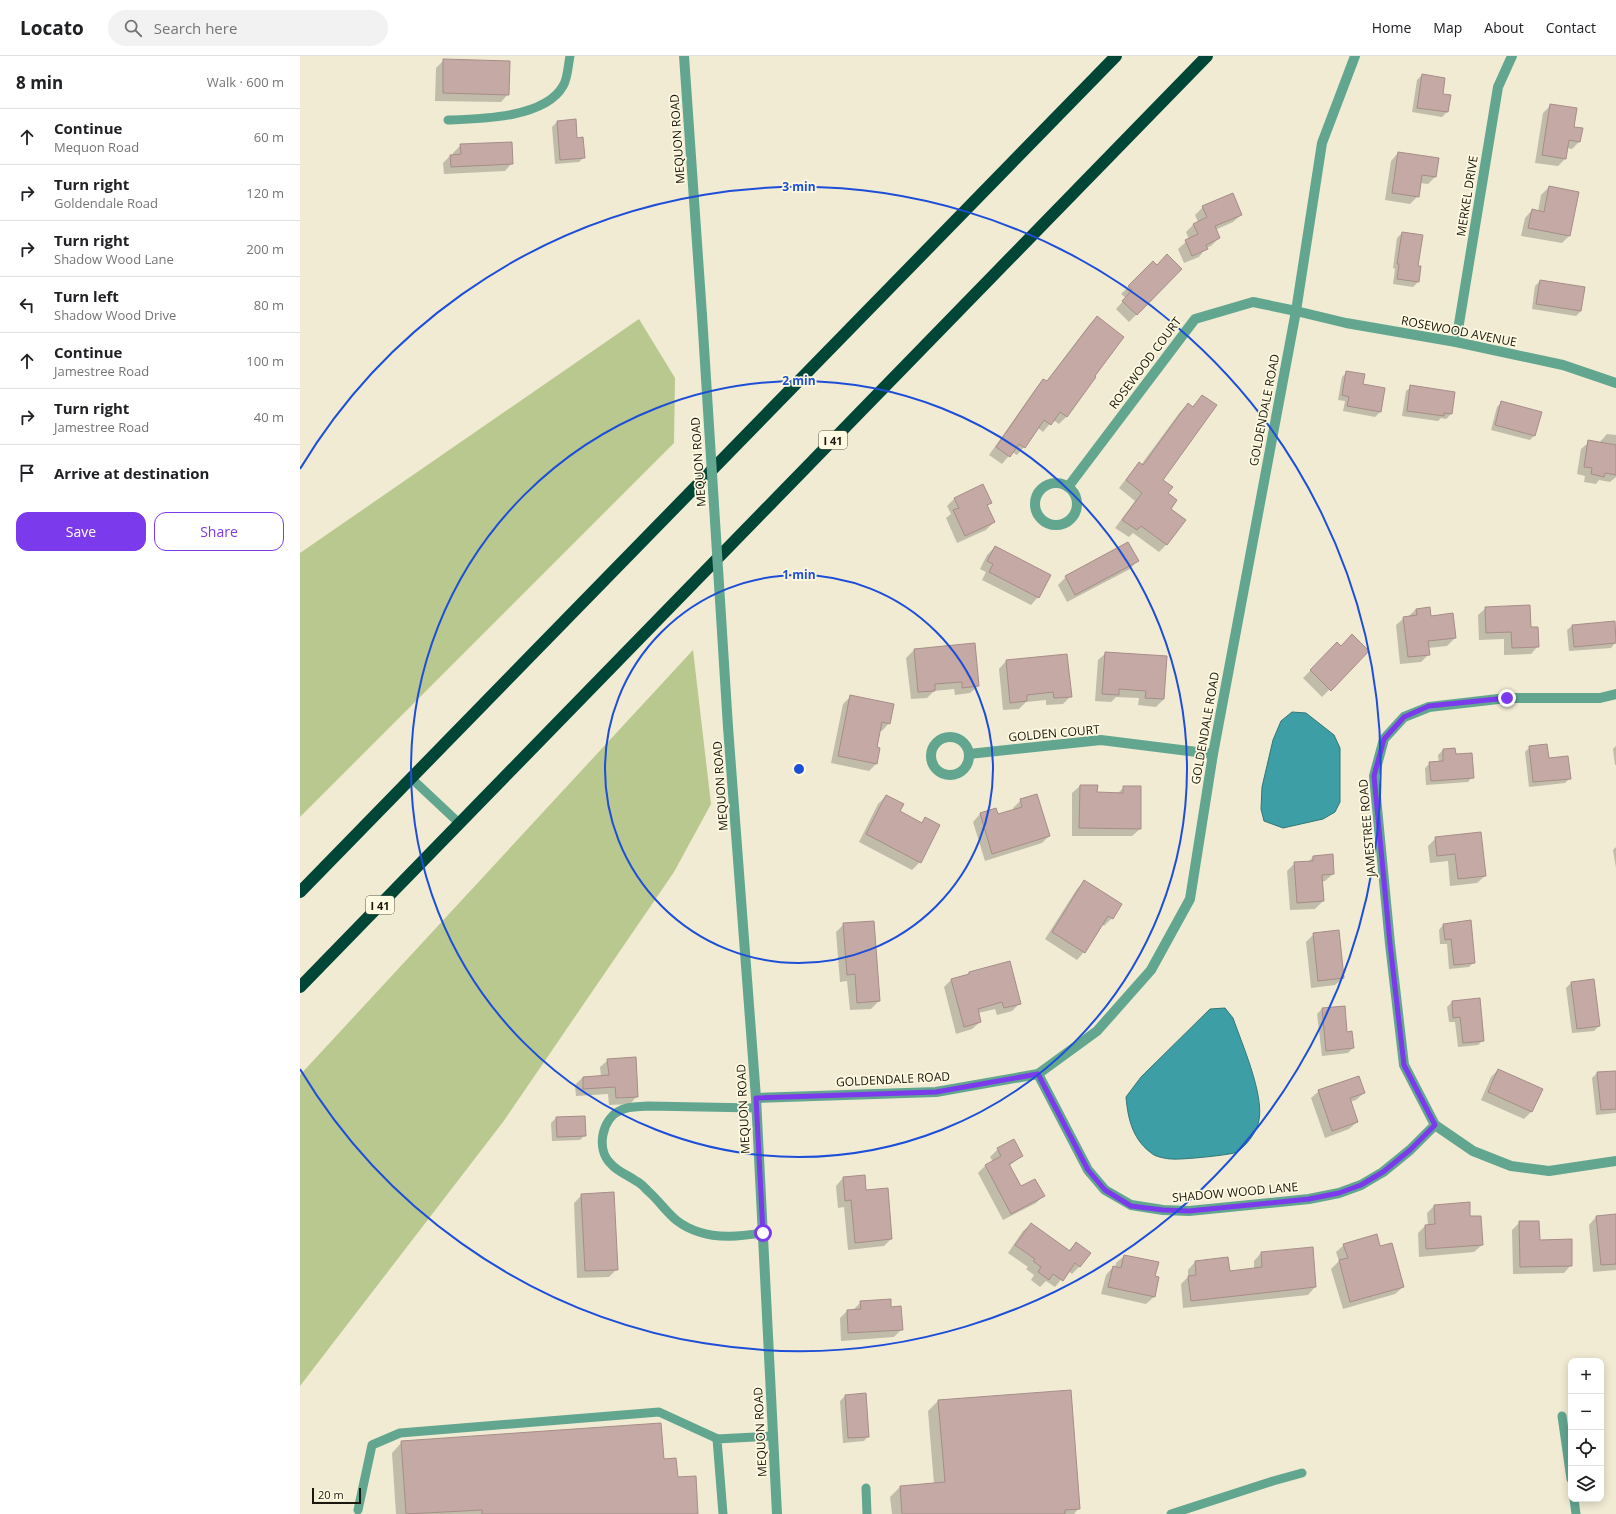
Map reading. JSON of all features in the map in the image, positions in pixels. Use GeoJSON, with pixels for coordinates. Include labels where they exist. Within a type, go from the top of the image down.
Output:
{"type":"FeatureCollection","features":[{"type":"Feature","properties":{"kind":"highway"},"geometry":{"type":"LineString","coordinates":[[300,892],[1116,56]]}},
{"type":"Feature","properties":{"kind":"highway","name":"I 41"},"geometry":{"type":"LineString","coordinates":[[300,987],[1207,56]]}},
{"type":"Feature","properties":{"kind":"street","name":"MEQUON ROAD"},"geometry":{"type":"LineString","coordinates":[[684,56],[728,727],[756,1103],[777,1514]]}},
{"type":"Feature","properties":{"kind":"street","name":"GOLDENDALE ROAD"},"geometry":{"type":"LineString","coordinates":[[756,1103],[936,1092],[1038,1074],[1097,1031],[1151,970],[1190,899],[1213,754],[1296,311],[1322,144],[1356,56]]}},
{"type":"Feature","properties":{"kind":"street","name":"MERKEL DRIVE"},"geometry":{"type":"LineString","coordinates":[[1456,342],[1498,87],[1512,56]]}},
{"type":"Feature","properties":{"kind":"street","name":"ROSEWOOD COURT"},"geometry":{"type":"LineString","coordinates":[[1068,487],[1195,319],[1253,302],[1296,311]]}},
{"type":"Feature","properties":{"kind":"street","name":"ROSEWOOD AVENUE"},"geometry":{"type":"LineString","coordinates":[[1296,311],[1346,323],[1456,342],[1563,365],[1616,383]]}},
{"type":"Feature","properties":{"kind":"street"},"geometry":{"type":"LineString","coordinates":[[1055,483],[1068,487],[1076,498],[1076,512],[1067,522],[1053,525],[1046,523],[1041,518],[1035,506],[1038,493],[1043,488],[1055,483]]}},
{"type":"Feature","properties":{"kind":"street","name":"JAMESTREE ROAD"},"geometry":{"type":"LineString","coordinates":[[1435,1125],[1404,1065],[1390,944],[1374,776],[1384,739],[1404,717],[1429,706],[1507,698],[1600,698],[1616,694]]}},
{"type":"Feature","properties":{"kind":"street","name":"GOLDEN COURT"},"geometry":{"type":"LineString","coordinates":[[969,754],[1102,740],[1213,754]]}},
{"type":"Feature","properties":{"kind":"street","name":"SHADOW WOOD LANE"},"geometry":{"type":"LineString","coordinates":[[1038,1074],[1088,1170],[1105,1190],[1131,1206],[1163,1210],[1189,1211],[1309,1199],[1339,1193],[1361,1185],[1383,1172],[1410,1150],[1435,1125]]}},
{"type":"Feature","properties":{"kind":"street"},"geometry":{"type":"LineString","coordinates":[[1435,1125],[1473,1151],[1511,1166],[1549,1171],[1616,1161]]}},
{"type":"Feature","properties":{"kind":"lane"},"geometry":{"type":"LineString","coordinates":[[448,120],[499,118],[535,108],[554,96],[564,86],[570,56]]}},
{"type":"Feature","properties":{"kind":"lane"},"geometry":{"type":"LineString","coordinates":[[411,778],[460,823]]}},
{"type":"Feature","properties":{"kind":"lane"},"geometry":{"type":"LineString","coordinates":[[756,1103],[704,1108],[648,1106],[620,1110],[610,1119],[602,1134],[601,1147],[610,1164],[638,1182],[654,1196],[668,1213],[681,1224],[700,1232],[719,1236],[739,1237],[763,1233]]}},
{"type":"Feature","properties":{"kind":"lane"},"geometry":{"type":"LineString","coordinates":[[358,1510],[372,1445],[400,1433],[659,1412],[718,1439],[773,1436]]}},
{"type":"Feature","properties":{"kind":"lane"},"geometry":{"type":"LineString","coordinates":[[1562,1416],[1569,1466]]}},
{"type":"Feature","properties":{"kind":"lane"},"geometry":{"type":"LineString","coordinates":[[718,1439],[723,1514]]}},
{"type":"Feature","properties":{"kind":"lane"},"geometry":{"type":"LineString","coordinates":[[1171,1514],[1302,1473]]}},
{"type":"Feature","properties":{"kind":"lane"},"geometry":{"type":"LineString","coordinates":[[866,1488],[867,1514]]}},
{"type":"Feature","properties":{"kind":"lane"},"geometry":{"type":"LineString","coordinates":[[1574,1502],[1576,1514]]}},
{"type":"Feature","properties":{"kind":"green space"},"geometry":{"type":"Polygon","coordinates":[[[639,319],[675,378],[674,443],[300,817],[300,553],[639,319]]]}},
{"type":"Feature","properties":{"kind":"green space"},"geometry":{"type":"Polygon","coordinates":[[[693,650],[711,804],[674,872],[503,1122],[300,1386],[300,1075],[693,650]]]}},
{"type":"Feature","properties":{"kind":"water"},"geometry":{"type":"Polygon","coordinates":[[[1292,712],[1306,713],[1334,735],[1340,748],[1340,802],[1335,812],[1323,819],[1283,828],[1264,821],[1261,809],[1262,787],[1273,740],[1281,721],[1292,712]]]}},
{"type":"Feature","properties":{"kind":"water"},"geometry":{"type":"Polygon","coordinates":[[[1225,1008],[1233,1018],[1255,1083],[1260,1109],[1258,1125],[1251,1138],[1237,1152],[1206,1157],[1177,1159],[1154,1155],[1136,1137],[1128,1114],[1126,1097],[1141,1077],[1210,1009],[1225,1008]]]}},
{"type":"Feature","properties":{"kind":"building"},"geometry":{"type":"Polygon","coordinates":[[[443,59],[510,61],[509,95],[443,93],[443,59]]]}},
{"type":"Feature","properties":{"kind":"building"},"geometry":{"type":"Polygon","coordinates":[[[1422,74],[1445,78],[1443,94],[1451,95],[1448,112],[1417,108],[1422,74]]]}},
{"type":"Feature","properties":{"kind":"building"},"geometry":{"type":"Polygon","coordinates":[[[1550,104],[1577,108],[1574,127],[1583,128],[1580,142],[1569,140],[1566,159],[1542,155],[1550,104]]]}},
{"type":"Feature","properties":{"kind":"building"},"geometry":{"type":"Polygon","coordinates":[[[576,119],[577,138],[583,137],[585,158],[560,160],[557,121],[576,119]]]}},
{"type":"Feature","properties":{"kind":"building"},"geometry":{"type":"Polygon","coordinates":[[[512,142],[513,164],[451,167],[450,155],[461,154],[460,144],[512,142]]]}},
{"type":"Feature","properties":{"kind":"building"},"geometry":{"type":"Polygon","coordinates":[[[1398,152],[1439,158],[1436,177],[1422,175],[1419,197],[1392,193],[1398,152]]]}},
{"type":"Feature","properties":{"kind":"building"},"geometry":{"type":"Polygon","coordinates":[[[1549,186],[1579,192],[1570,236],[1528,228],[1532,209],[1544,212],[1549,186]]]}},
{"type":"Feature","properties":{"kind":"building"},"geometry":{"type":"Polygon","coordinates":[[[1233,193],[1242,215],[1215,226],[1220,238],[1206,245],[1208,249],[1192,256],[1185,240],[1198,234],[1193,224],[1207,217],[1202,206],[1233,193]]]}},
{"type":"Feature","properties":{"kind":"building"},"geometry":{"type":"Polygon","coordinates":[[[1402,232],[1423,235],[1418,266],[1421,266],[1419,282],[1397,279],[1399,264],[1397,264],[1402,232]]]}},
{"type":"Feature","properties":{"kind":"building"},"geometry":{"type":"Polygon","coordinates":[[[1167,254],[1182,269],[1137,315],[1122,301],[1132,290],[1128,286],[1153,261],[1157,265],[1167,254]]]}},
{"type":"Feature","properties":{"kind":"building"},"geometry":{"type":"Polygon","coordinates":[[[1540,280],[1585,287],[1581,311],[1536,304],[1540,280]]]}},
{"type":"Feature","properties":{"kind":"building"},"geometry":{"type":"Polygon","coordinates":[[[1097,316],[1124,337],[1067,417],[1060,412],[1051,425],[1044,420],[1025,448],[1019,444],[1010,457],[996,447],[1043,379],[1047,381],[1097,316]]]}},
{"type":"Feature","properties":{"kind":"building"},"geometry":{"type":"Polygon","coordinates":[[[1346,371],[1365,374],[1363,384],[1385,388],[1381,412],[1347,406],[1349,397],[1342,395],[1346,371]]]}},
{"type":"Feature","properties":{"kind":"building"},"geometry":{"type":"Polygon","coordinates":[[[1410,385],[1455,392],[1452,414],[1444,413],[1444,416],[1407,411],[1410,385]]]}},
{"type":"Feature","properties":{"kind":"building"},"geometry":{"type":"Polygon","coordinates":[[[1202,395],[1217,405],[1163,480],[1173,487],[1168,493],[1177,500],[1171,509],[1186,520],[1167,545],[1141,526],[1137,530],[1122,520],[1142,493],[1126,480],[1139,462],[1143,465],[1188,403],[1193,407],[1202,395]]]}},
{"type":"Feature","properties":{"kind":"building"},"geometry":{"type":"Polygon","coordinates":[[[1501,401],[1542,412],[1535,436],[1495,425],[1501,401]]]}},
{"type":"Feature","properties":{"kind":"building"},"geometry":{"type":"Polygon","coordinates":[[[1588,440],[1616,445],[1616,475],[1605,473],[1604,477],[1591,474],[1592,468],[1584,467],[1588,440]]]}},
{"type":"Feature","properties":{"kind":"building"},"geometry":{"type":"Polygon","coordinates":[[[983,484],[992,503],[987,505],[995,522],[965,536],[953,510],[959,508],[954,498],[983,484]]]}},
{"type":"Feature","properties":{"kind":"building"},"geometry":{"type":"Polygon","coordinates":[[[1128,542],[1139,561],[1075,595],[1065,576],[1128,542]]]}},
{"type":"Feature","properties":{"kind":"building"},"geometry":{"type":"Polygon","coordinates":[[[995,546],[1051,575],[1039,598],[989,572],[993,564],[987,561],[995,546]]]}},
{"type":"Feature","properties":{"kind":"building"},"geometry":{"type":"Polygon","coordinates":[[[1530,605],[1531,627],[1538,627],[1539,647],[1512,648],[1511,632],[1486,633],[1485,607],[1530,605]]]}},
{"type":"Feature","properties":{"kind":"building"},"geometry":{"type":"Polygon","coordinates":[[[1430,607],[1431,616],[1453,613],[1456,638],[1428,641],[1430,655],[1408,657],[1403,617],[1417,615],[1416,609],[1430,607]]]}},
{"type":"Feature","properties":{"kind":"building"},"geometry":{"type":"Polygon","coordinates":[[[1615,621],[1616,643],[1574,647],[1572,625],[1615,621]]]}},
{"type":"Feature","properties":{"kind":"building"},"geometry":{"type":"Polygon","coordinates":[[[1352,634],[1369,651],[1331,691],[1310,670],[1337,642],[1341,646],[1352,634]]]}},
{"type":"Feature","properties":{"kind":"building"},"geometry":{"type":"Polygon","coordinates":[[[975,643],[979,686],[962,688],[962,682],[935,684],[935,691],[918,692],[914,649],[975,643]]]}},
{"type":"Feature","properties":{"kind":"building"},"geometry":{"type":"Polygon","coordinates":[[[1105,652],[1167,656],[1164,699],[1145,698],[1146,691],[1119,689],[1119,695],[1102,694],[1105,652]]]}},
{"type":"Feature","properties":{"kind":"building"},"geometry":{"type":"Polygon","coordinates":[[[1067,654],[1072,697],[1054,698],[1053,692],[1027,695],[1027,701],[1010,703],[1006,660],[1067,654]]]}},
{"type":"Feature","properties":{"kind":"building"},"geometry":{"type":"Polygon","coordinates":[[[850,695],[894,704],[890,724],[882,722],[877,747],[880,748],[877,764],[838,756],[850,695]]]}},
{"type":"Feature","properties":{"kind":"building"},"geometry":{"type":"Polygon","coordinates":[[[1547,744],[1549,758],[1568,756],[1571,779],[1533,782],[1529,746],[1547,744]]]}},
{"type":"Feature","properties":{"kind":"building"},"geometry":{"type":"Polygon","coordinates":[[[1455,748],[1456,754],[1472,753],[1474,778],[1431,781],[1429,762],[1443,761],[1443,749],[1455,748]]]}},
{"type":"Feature","properties":{"kind":"building"},"geometry":{"type":"Polygon","coordinates":[[[1080,785],[1098,785],[1097,792],[1123,793],[1123,786],[1141,786],[1141,829],[1079,828],[1080,785]]]}},
{"type":"Feature","properties":{"kind":"building"},"geometry":{"type":"Polygon","coordinates":[[[1037,794],[1050,836],[992,854],[980,813],[996,808],[998,814],[1022,807],[1020,799],[1037,794]]]}},
{"type":"Feature","properties":{"kind":"building"},"geometry":{"type":"Polygon","coordinates":[[[886,795],[904,804],[900,811],[922,823],[925,817],[940,825],[921,863],[866,834],[886,795]]]}},
{"type":"Feature","properties":{"kind":"building"},"geometry":{"type":"Polygon","coordinates":[[[1481,832],[1486,876],[1458,879],[1455,854],[1437,856],[1435,837],[1481,832]]]}},
{"type":"Feature","properties":{"kind":"building"},"geometry":{"type":"Polygon","coordinates":[[[1333,854],[1334,874],[1322,875],[1324,901],[1297,903],[1294,862],[1313,861],[1313,856],[1333,854]]]}},
{"type":"Feature","properties":{"kind":"building"},"geometry":{"type":"Polygon","coordinates":[[[1084,880],[1122,904],[1113,919],[1108,916],[1085,953],[1052,932],[1084,880]]]}},
{"type":"Feature","properties":{"kind":"building"},"geometry":{"type":"Polygon","coordinates":[[[1471,920],[1475,963],[1454,965],[1451,939],[1445,940],[1443,924],[1471,920]]]}},
{"type":"Feature","properties":{"kind":"building"},"geometry":{"type":"Polygon","coordinates":[[[874,921],[880,1001],[857,1003],[855,974],[847,975],[843,923],[874,921]]]}},
{"type":"Feature","properties":{"kind":"building"},"geometry":{"type":"Polygon","coordinates":[[[1339,930],[1344,978],[1318,981],[1313,933],[1339,930]]]}},
{"type":"Feature","properties":{"kind":"building"},"geometry":{"type":"Polygon","coordinates":[[[1010,961],[1021,1004],[1004,1008],[1002,1002],[978,1009],[981,1022],[964,1027],[951,979],[969,974],[969,972],[1010,961]]]}},
{"type":"Feature","properties":{"kind":"building"},"geometry":{"type":"Polygon","coordinates":[[[1594,979],[1600,1026],[1577,1029],[1571,982],[1594,979]]]}},
{"type":"Feature","properties":{"kind":"building"},"geometry":{"type":"Polygon","coordinates":[[[1480,998],[1484,1041],[1463,1043],[1460,1017],[1453,1018],[1452,1001],[1480,998]]]}},
{"type":"Feature","properties":{"kind":"building"},"geometry":{"type":"Polygon","coordinates":[[[1345,1006],[1347,1032],[1352,1031],[1354,1048],[1326,1051],[1322,1008],[1345,1006]]]}},
{"type":"Feature","properties":{"kind":"building"},"geometry":{"type":"Polygon","coordinates":[[[636,1057],[638,1097],[616,1098],[615,1087],[583,1089],[583,1077],[609,1075],[607,1059],[636,1057]]]}},
{"type":"Feature","properties":{"kind":"building"},"geometry":{"type":"Polygon","coordinates":[[[1498,1069],[1543,1089],[1532,1112],[1488,1092],[1498,1069]]]}},
{"type":"Feature","properties":{"kind":"building"},"geometry":{"type":"Polygon","coordinates":[[[1616,1071],[1616,1109],[1601,1110],[1597,1072],[1616,1071]]]}},
{"type":"Feature","properties":{"kind":"building"},"geometry":{"type":"Polygon","coordinates":[[[1359,1076],[1365,1093],[1350,1098],[1358,1122],[1332,1131],[1318,1090],[1359,1076]]]}},
{"type":"Feature","properties":{"kind":"building"},"geometry":{"type":"Polygon","coordinates":[[[585,1116],[586,1136],[557,1137],[556,1117],[585,1116]]]}},
{"type":"Feature","properties":{"kind":"building"},"geometry":{"type":"Polygon","coordinates":[[[1014,1139],[1023,1156],[1009,1164],[1021,1186],[1035,1179],[1045,1196],[1011,1214],[985,1165],[1001,1156],[997,1148],[1014,1139]]]}},
{"type":"Feature","properties":{"kind":"building"},"geometry":{"type":"Polygon","coordinates":[[[865,1175],[866,1190],[888,1188],[892,1239],[855,1243],[851,1200],[845,1201],[843,1177],[865,1175]]]}},
{"type":"Feature","properties":{"kind":"building"},"geometry":{"type":"Polygon","coordinates":[[[614,1192],[618,1270],[585,1271],[581,1194],[614,1192]]]}},
{"type":"Feature","properties":{"kind":"building"},"geometry":{"type":"Polygon","coordinates":[[[1470,1202],[1470,1216],[1481,1216],[1483,1245],[1426,1249],[1425,1225],[1435,1224],[1434,1205],[1470,1202]]]}},
{"type":"Feature","properties":{"kind":"building"},"geometry":{"type":"Polygon","coordinates":[[[1616,1214],[1616,1264],[1601,1265],[1596,1216],[1616,1214]]]}},
{"type":"Feature","properties":{"kind":"building"},"geometry":{"type":"Polygon","coordinates":[[[1519,1221],[1539,1221],[1540,1240],[1572,1239],[1572,1266],[1520,1267],[1519,1221]]]}},
{"type":"Feature","properties":{"kind":"building"},"geometry":{"type":"Polygon","coordinates":[[[1031,1223],[1070,1251],[1076,1242],[1091,1253],[1080,1267],[1075,1263],[1063,1281],[1053,1274],[1049,1280],[1038,1272],[1041,1267],[1033,1261],[1035,1259],[1015,1245],[1031,1223]]]}},
{"type":"Feature","properties":{"kind":"building"},"geometry":{"type":"Polygon","coordinates":[[[1377,1234],[1380,1246],[1392,1243],[1404,1287],[1350,1302],[1339,1260],[1348,1258],[1343,1244],[1377,1234]]]}},
{"type":"Feature","properties":{"kind":"building"},"geometry":{"type":"Polygon","coordinates":[[[1313,1247],[1316,1287],[1191,1301],[1188,1276],[1196,1275],[1195,1261],[1228,1257],[1230,1271],[1262,1267],[1261,1252],[1313,1247]]]}},
{"type":"Feature","properties":{"kind":"building"},"geometry":{"type":"Polygon","coordinates":[[[1124,1255],[1159,1262],[1155,1276],[1159,1277],[1155,1297],[1108,1287],[1113,1266],[1121,1268],[1124,1255]]]}},
{"type":"Feature","properties":{"kind":"building"},"geometry":{"type":"Polygon","coordinates":[[[891,1299],[891,1307],[901,1306],[903,1330],[848,1333],[847,1310],[861,1309],[860,1301],[891,1299]]]}},
{"type":"Feature","properties":{"kind":"building"},"geometry":{"type":"Polygon","coordinates":[[[1071,1390],[1080,1509],[1065,1510],[1065,1514],[902,1514],[900,1486],[945,1482],[938,1400],[1071,1390]]]}},
{"type":"Feature","properties":{"kind":"building"},"geometry":{"type":"Polygon","coordinates":[[[866,1393],[869,1437],[848,1438],[845,1395],[866,1393]]]}},
{"type":"Feature","properties":{"kind":"building"},"geometry":{"type":"Polygon","coordinates":[[[661,1423],[664,1459],[676,1458],[678,1477],[696,1476],[698,1514],[482,1514],[482,1510],[406,1514],[401,1441],[661,1423]]]}},
{"type":"Feature","properties":{"kind":"route"},"geometry":{"type":"LineString","coordinates":[[763,1233],[756,1098],[936,1092],[1038,1074],[1088,1170],[1105,1190],[1131,1206],[1163,1210],[1189,1211],[1309,1199],[1339,1193],[1361,1185],[1383,1172],[1410,1150],[1435,1125],[1404,1065],[1390,944],[1374,776],[1384,739],[1404,717],[1429,706],[1507,698]]}}]}
